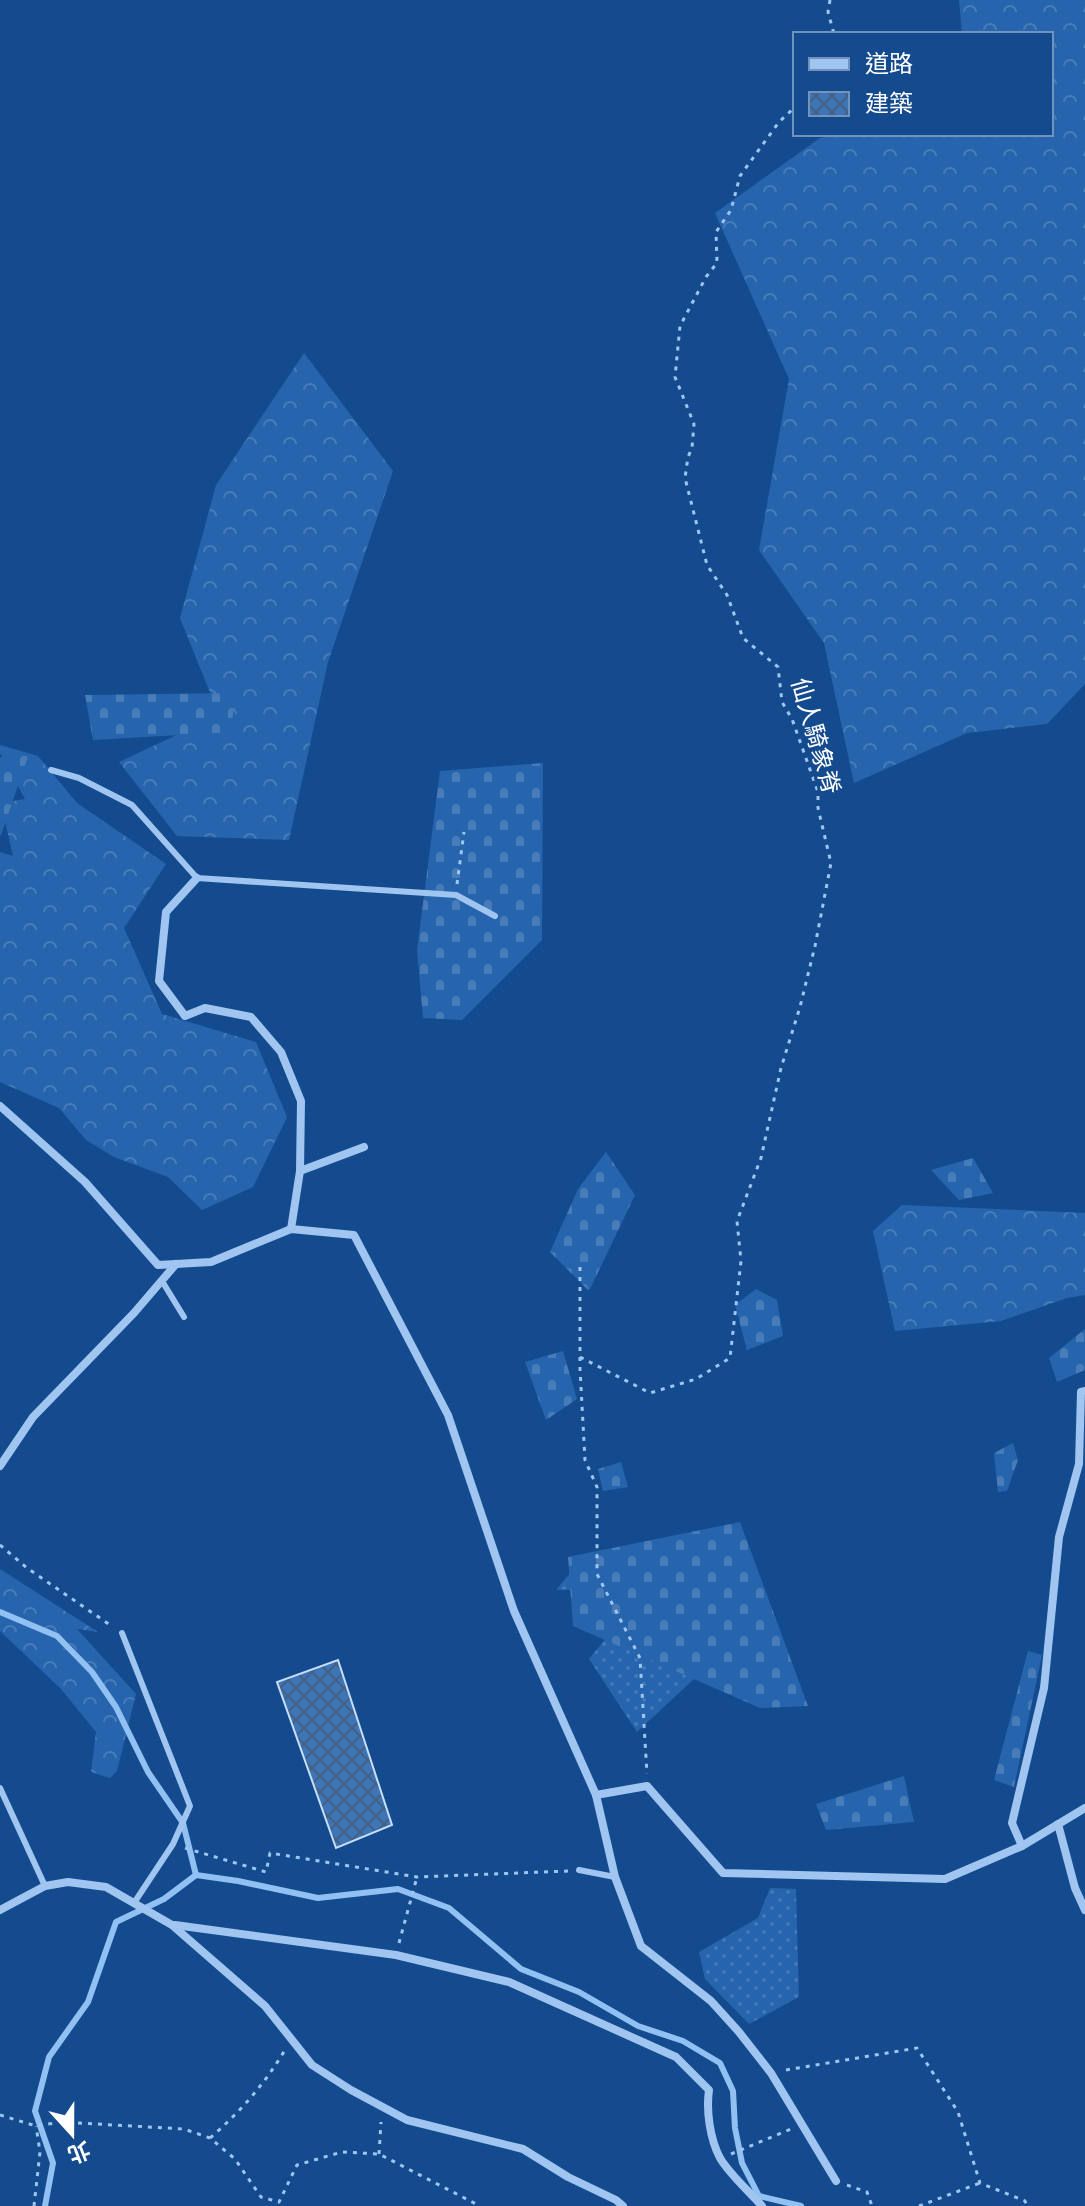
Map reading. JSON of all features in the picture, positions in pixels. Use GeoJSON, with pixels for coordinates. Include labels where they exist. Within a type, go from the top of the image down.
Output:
{"type":"FeatureCollection","features":[{"type":"Feature","properties":{"kind":"street"},"geometry":{"type":"LineString","coordinates":[[197,878],[166,912],[159,981],[185,1016],[205,1008],[251,1017],[281,1052],[301,1101],[300,1171],[291,1229]]}},
{"type":"Feature","properties":{"kind":"street"},"geometry":{"type":"LineString","coordinates":[[0,1106],[85,1182],[158,1265],[211,1262],[291,1229],[354,1235],[448,1415],[514,1611],[596,1795],[615,1877],[641,1946],[711,2001],[771,2073],[836,2181]]}},
{"type":"Feature","properties":{"kind":"street"},"geometry":{"type":"LineString","coordinates":[[300,1171],[364,1147]]}},
{"type":"Feature","properties":{"kind":"street"},"geometry":{"type":"LineString","coordinates":[[0,1466],[33,1417],[134,1313],[176,1264]]}},
{"type":"Feature","properties":{"kind":"street"},"geometry":{"type":"LineString","coordinates":[[1022,1846],[1012,1823],[1044,1688],[1059,1537],[1079,1464],[1081,1392],[1085,1391]]}},
{"type":"Feature","properties":{"kind":"street"},"geometry":{"type":"LineString","coordinates":[[596,1795],[647,1786],[723,1873],[945,1879],[1022,1846],[1085,1808]]}},
{"type":"Feature","properties":{"kind":"street"},"geometry":{"type":"LineString","coordinates":[[1058,1824],[1075,1888],[1085,1910]]}},
{"type":"Feature","properties":{"kind":"street"},"geometry":{"type":"LineString","coordinates":[[0,1910],[45,1886],[68,1882],[106,1887],[172,1925],[265,2006],[312,2065],[407,2120],[523,2149],[623,2206]]}},
{"type":"Feature","properties":{"kind":"street"},"geometry":{"type":"LineString","coordinates":[[172,1925],[396,1955],[509,1982],[676,2057],[709,2090],[707,2104],[712,2135],[721,2159],[762,2206]]}},
{"type":"Feature","properties":{"kind":"lane"},"geometry":{"type":"LineString","coordinates":[[51,770],[79,778],[132,805],[197,878],[456,895],[495,916]]}},
{"type":"Feature","properties":{"kind":"lane"},"geometry":{"type":"LineString","coordinates":[[162,1281],[184,1317]]}},
{"type":"Feature","properties":{"kind":"lane"},"geometry":{"type":"LineString","coordinates":[[122,1633],[190,1806],[173,1844],[134,1903]]}},
{"type":"Feature","properties":{"kind":"lane"},"geometry":{"type":"LineString","coordinates":[[0,1788],[45,1886]]}},
{"type":"Feature","properties":{"kind":"lane"},"geometry":{"type":"LineString","coordinates":[[579,1870],[615,1877]]}},
{"type":"Feature","properties":{"kind":"path"},"geometry":{"type":"LineString","coordinates":[[830,0],[828,12],[833,32]]}},
{"type":"Feature","properties":{"kind":"path","name":"仙人騎象脊"},"geometry":{"type":"LineString","coordinates":[[580,1357],[650,1393],[696,1379],[730,1358],[741,1261],[737,1221],[761,1158],[777,1082],[815,946],[831,863],[818,808],[818,792],[792,719],[782,702],[778,667],[743,638],[727,595],[707,565],[685,478],[694,424],[675,377],[680,326],[717,263],[716,232],[731,210],[740,176],[779,122],[793,109]]}},
{"type":"Feature","properties":{"kind":"path"},"geometry":{"type":"LineString","coordinates":[[456,895],[464,832]]}},
{"type":"Feature","properties":{"kind":"path"},"geometry":{"type":"LineString","coordinates":[[580,1267],[585,1460],[597,1487],[597,1574],[640,1658],[647,1786]]}},
{"type":"Feature","properties":{"kind":"path"},"geometry":{"type":"LineString","coordinates":[[0,1545],[27,1568],[122,1633]]}},
{"type":"Feature","properties":{"kind":"path"},"geometry":{"type":"LineString","coordinates":[[173,1844],[266,1872],[270,1853],[417,1877],[579,1870]]}},
{"type":"Feature","properties":{"kind":"path"},"geometry":{"type":"LineString","coordinates":[[396,1955],[417,1877]]}},
{"type":"Feature","properties":{"kind":"path"},"geometry":{"type":"LineString","coordinates":[[210,2138],[240,2112],[291,2040]]}},
{"type":"Feature","properties":{"kind":"path"},"geometry":{"type":"LineString","coordinates":[[771,2073],[917,2048],[958,2112],[980,2183]]}},
{"type":"Feature","properties":{"kind":"path"},"geometry":{"type":"LineString","coordinates":[[379,2154],[382,2106]]}},
{"type":"Feature","properties":{"kind":"path"},"geometry":{"type":"LineString","coordinates":[[0,2115],[36,2126],[61,2122],[184,2129],[210,2138],[235,2159],[261,2197],[279,2202],[297,2165],[342,2152],[379,2154],[480,2206]]}},
{"type":"Feature","properties":{"kind":"path"},"geometry":{"type":"LineString","coordinates":[[721,2159],[802,2123]]}},
{"type":"Feature","properties":{"kind":"path"},"geometry":{"type":"LineString","coordinates":[[34,2206],[40,2152],[36,2126]]}},
{"type":"Feature","properties":{"kind":"path"},"geometry":{"type":"LineString","coordinates":[[836,2181],[867,2192],[872,2206]]}},
{"type":"Feature","properties":{"kind":"path"},"geometry":{"type":"LineString","coordinates":[[919,2206],[980,2183],[1025,2201],[1027,2206]]}},
{"type":"Feature","properties":{"kind":"green space"},"geometry":{"type":"Polygon","coordinates":[[[959,0],[1085,0],[1085,684],[1047,724],[967,733],[854,783],[824,643],[759,550],[789,379],[715,213],[820,138],[1053,136],[1053,32],[962,32],[959,0]]]}},
{"type":"Feature","properties":{"kind":"green space"},"geometry":{"type":"Polygon","coordinates":[[[304,353],[393,471],[328,662],[289,840],[177,836],[119,762],[219,715],[180,618],[216,485],[304,353]]]}},
{"type":"Feature","properties":{"kind":"green space"},"geometry":{"type":"Polygon","coordinates":[[[235,693],[231,732],[93,740],[85,695],[235,693]]]}},
{"type":"Feature","properties":{"kind":"green space"},"geometry":{"type":"Polygon","coordinates":[[[0,745],[38,756],[77,803],[166,864],[124,928],[162,1014],[256,1042],[287,1117],[253,1187],[202,1210],[168,1177],[114,1157],[86,1140],[59,1108],[0,1082],[0,852],[13,856],[1,803],[25,799],[0,753],[0,745]]]}},
{"type":"Feature","properties":{"kind":"green space"},"geometry":{"type":"Polygon","coordinates":[[[29,754],[1,835],[0,835],[0,757],[29,754]]]}},
{"type":"Feature","properties":{"kind":"green space"},"geometry":{"type":"Polygon","coordinates":[[[543,763],[542,940],[462,1020],[423,1018],[417,950],[440,771],[543,763]]]}},
{"type":"Feature","properties":{"kind":"green space"},"geometry":{"type":"Polygon","coordinates":[[[606,1152],[635,1195],[589,1291],[550,1252],[578,1189],[606,1152]]]}},
{"type":"Feature","properties":{"kind":"green space"},"geometry":{"type":"Polygon","coordinates":[[[973,1158],[993,1193],[959,1200],[931,1170],[973,1158]]]}},
{"type":"Feature","properties":{"kind":"green space"},"geometry":{"type":"Polygon","coordinates":[[[902,1205],[1085,1213],[1085,1295],[1067,1298],[1001,1321],[895,1331],[873,1231],[902,1205]]]}},
{"type":"Feature","properties":{"kind":"green space"},"geometry":{"type":"Polygon","coordinates":[[[756,1289],[777,1300],[783,1336],[747,1350],[735,1305],[756,1289]]]}},
{"type":"Feature","properties":{"kind":"green space"},"geometry":{"type":"Polygon","coordinates":[[[1085,1329],[1085,1370],[1057,1382],[1049,1358],[1085,1329]]]}},
{"type":"Feature","properties":{"kind":"green space"},"geometry":{"type":"Polygon","coordinates":[[[563,1351],[577,1399],[546,1420],[525,1362],[563,1351]]]}},
{"type":"Feature","properties":{"kind":"green space"},"geometry":{"type":"Polygon","coordinates":[[[1013,1443],[1018,1460],[1007,1491],[998,1492],[994,1453],[1013,1443]]]}},
{"type":"Feature","properties":{"kind":"green space"},"geometry":{"type":"Polygon","coordinates":[[[621,1462],[628,1487],[603,1491],[598,1469],[621,1462]]]}},
{"type":"Feature","properties":{"kind":"green space"},"geometry":{"type":"Polygon","coordinates":[[[740,1522],[808,1706],[760,1708],[573,1626],[568,1557],[740,1522]]]}},
{"type":"Feature","properties":{"kind":"green space"},"geometry":{"type":"Polygon","coordinates":[[[581,1560],[710,1664],[637,1732],[589,1659],[615,1627],[598,1589],[556,1590],[581,1560]]]}},
{"type":"Feature","properties":{"kind":"green space"},"geometry":{"type":"Polygon","coordinates":[[[0,1569],[98,1632],[77,1629],[136,1694],[117,1771],[110,1778],[91,1772],[96,1732],[61,1689],[0,1631],[0,1569]]]}},
{"type":"Feature","properties":{"kind":"green space"},"geometry":{"type":"Polygon","coordinates":[[[1028,1651],[1042,1655],[1014,1787],[994,1780],[1028,1651]]]}},
{"type":"Feature","properties":{"kind":"green space"},"geometry":{"type":"Polygon","coordinates":[[[904,1776],[914,1822],[826,1830],[816,1804],[904,1776]]]}},
{"type":"Feature","properties":{"kind":"green space"},"geometry":{"type":"Polygon","coordinates":[[[770,1888],[796,1889],[799,1997],[749,2024],[705,1979],[699,1952],[758,1918],[770,1888]]]}},
{"type":"Feature","properties":{"kind":"building"},"geometry":{"type":"Polygon","coordinates":[[[338,1660],[392,1825],[336,1848],[277,1682],[338,1660]]]}},
{"type":"Feature","properties":{"kind":"waterway"},"geometry":{"type":"LineString","coordinates":[[0,1612],[57,1636],[92,1672],[116,1707],[148,1772],[183,1823],[196,1875]]}},
{"type":"Feature","properties":{"kind":"waterway"},"geometry":{"type":"LineString","coordinates":[[45,2206],[53,2163],[35,2111],[49,2057],[88,2002],[116,1922],[164,1899],[196,1875],[318,1898],[398,1889],[449,1908],[521,1969],[579,1992],[638,2026],[683,2041],[720,2063],[733,2091],[735,2128],[742,2163],[759,2196],[801,2206]]}}]}
